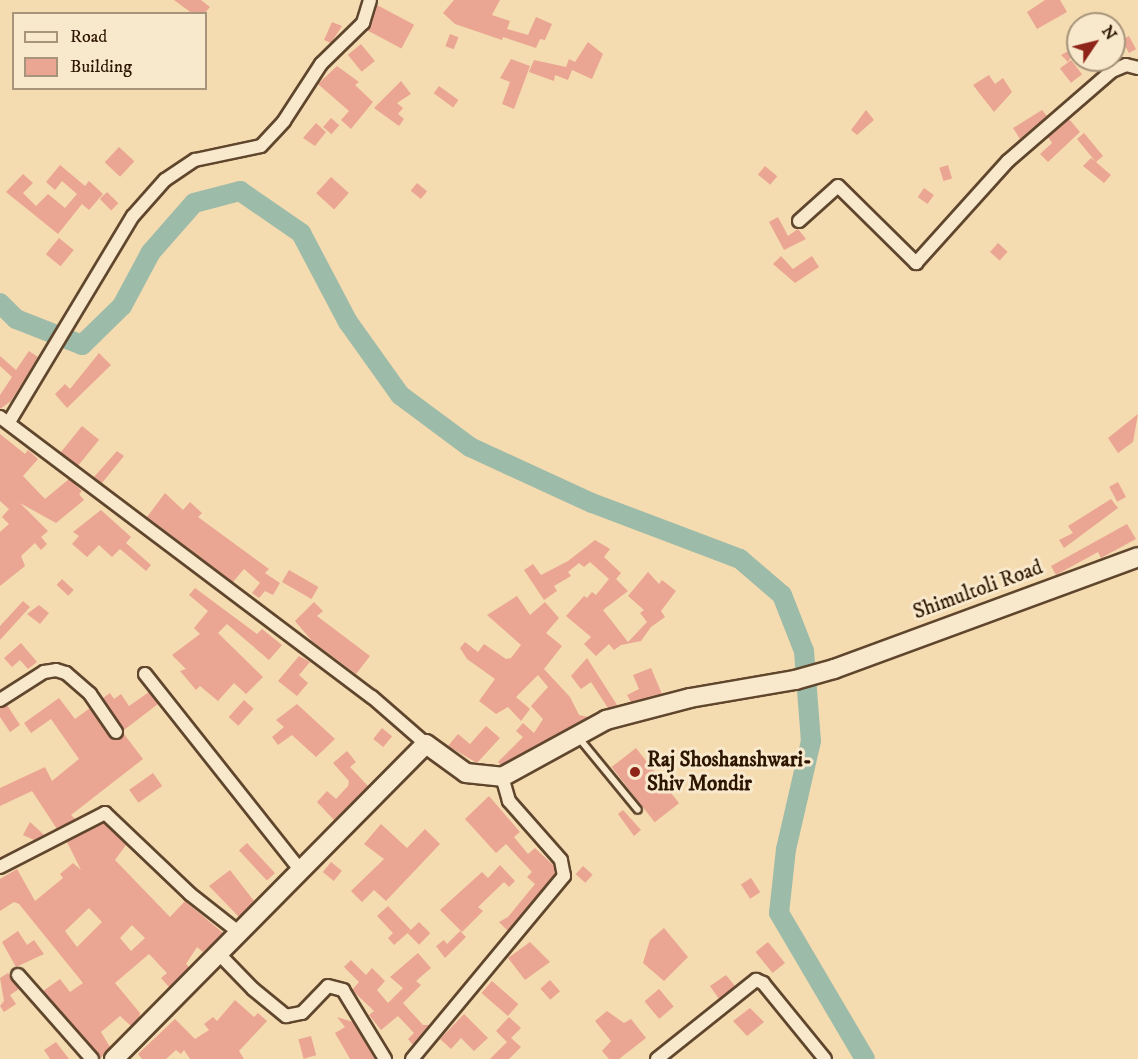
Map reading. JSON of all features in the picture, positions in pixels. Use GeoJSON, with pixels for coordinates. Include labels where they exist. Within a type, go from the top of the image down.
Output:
{"type":"FeatureCollection","features":[{"type":"Feature","properties":{"kind":"street"},"geometry":{"type":"LineString","coordinates":[[370,0],[363,23],[321,64],[284,121],[261,146],[195,160],[165,180],[134,216],[83,296],[51,352],[4,419],[372,697],[426,744],[466,773],[502,777],[509,801],[561,860],[564,876],[412,1059]]}},
{"type":"Feature","properties":{"kind":"street"},"geometry":{"type":"LineString","coordinates":[[799,221],[838,186],[916,263],[1008,161],[1112,71],[1126,65],[1138,68]]}},
{"type":"Feature","properties":{"kind":"street","name":"Shimultoli Road"},"geometry":{"type":"LineString","coordinates":[[502,777],[575,734],[606,720],[690,698],[795,680],[834,669],[1138,557]]}},
{"type":"Feature","properties":{"kind":"street"},"geometry":{"type":"LineString","coordinates":[[0,700],[44,672],[56,670],[66,674],[90,694],[116,732]]}},
{"type":"Feature","properties":{"kind":"street"},"geometry":{"type":"LineString","coordinates":[[145,674],[301,871]]}},
{"type":"Feature","properties":{"kind":"street"},"geometry":{"type":"LineString","coordinates":[[114,1059],[241,934],[426,744]]}},
{"type":"Feature","properties":{"kind":"street"},"geometry":{"type":"LineString","coordinates":[[0,867],[105,813],[190,894],[241,934]]}},
{"type":"Feature","properties":{"kind":"street"},"geometry":{"type":"LineString","coordinates":[[219,954],[253,989],[286,1016],[302,1013],[328,986],[343,990],[385,1059]]}},
{"type":"Feature","properties":{"kind":"street"},"geometry":{"type":"LineString","coordinates":[[18,975],[92,1059]]}},
{"type":"Feature","properties":{"kind":"street"},"geometry":{"type":"LineString","coordinates":[[664,1057],[756,980],[763,983],[825,1059]]}},
{"type":"Feature","properties":{"kind":"lane"},"geometry":{"type":"LineString","coordinates":[[575,734],[638,810]]}},
{"type":"Feature","properties":{"kind":"building"},"geometry":{"type":"Polygon","coordinates":[[[174,0],[201,0],[210,7],[206,12],[190,12],[174,0]]]}},
{"type":"Feature","properties":{"kind":"building"},"geometry":{"type":"Polygon","coordinates":[[[454,0],[500,0],[492,15],[510,21],[507,29],[528,35],[536,17],[552,24],[545,40],[540,39],[536,48],[503,37],[502,40],[455,24],[443,13],[454,0]]]}},
{"type":"Feature","properties":{"kind":"building"},"geometry":{"type":"Polygon","coordinates":[[[1045,0],[1060,0],[1067,12],[1037,29],[1027,12],[1045,0]]]}},
{"type":"Feature","properties":{"kind":"building"},"geometry":{"type":"Polygon","coordinates":[[[377,5],[414,25],[401,49],[364,29],[377,5]]]}},
{"type":"Feature","properties":{"kind":"building"},"geometry":{"type":"Polygon","coordinates":[[[332,22],[342,26],[331,43],[324,40],[332,22]]]}},
{"type":"Feature","properties":{"kind":"building"},"geometry":{"type":"Polygon","coordinates":[[[450,34],[458,37],[454,49],[445,46],[450,34]]]}},
{"type":"Feature","properties":{"kind":"building"},"geometry":{"type":"Polygon","coordinates":[[[1129,36],[1136,49],[1129,53],[1126,47],[1126,38],[1129,36]]]}},
{"type":"Feature","properties":{"kind":"building"},"geometry":{"type":"Polygon","coordinates":[[[588,42],[603,54],[592,79],[572,70],[568,80],[555,75],[554,81],[529,72],[534,60],[566,67],[569,59],[575,62],[588,42]]]}},
{"type":"Feature","properties":{"kind":"building"},"geometry":{"type":"Polygon","coordinates":[[[361,44],[375,61],[362,72],[348,55],[361,44]]]}},
{"type":"Feature","properties":{"kind":"building"},"geometry":{"type":"Polygon","coordinates":[[[511,59],[530,66],[514,109],[502,104],[510,82],[500,78],[511,59]]]}},
{"type":"Feature","properties":{"kind":"building"},"geometry":{"type":"Polygon","coordinates":[[[1066,64],[1066,72],[1080,72],[1082,74],[1071,83],[1060,69],[1066,64]]]}},
{"type":"Feature","properties":{"kind":"building"},"geometry":{"type":"Polygon","coordinates":[[[337,66],[359,82],[355,85],[373,102],[351,129],[341,120],[349,111],[318,84],[337,66]]]}},
{"type":"Feature","properties":{"kind":"building"},"geometry":{"type":"Polygon","coordinates":[[[989,75],[995,84],[1003,78],[1012,92],[994,112],[973,85],[989,75]]]}},
{"type":"Feature","properties":{"kind":"building"},"geometry":{"type":"Polygon","coordinates":[[[401,81],[411,94],[397,103],[403,108],[398,114],[404,119],[399,126],[374,108],[401,81]]]}},
{"type":"Feature","properties":{"kind":"building"},"geometry":{"type":"Polygon","coordinates":[[[439,86],[458,100],[453,107],[434,93],[439,86]]]}},
{"type":"Feature","properties":{"kind":"building"},"geometry":{"type":"Polygon","coordinates":[[[866,110],[874,120],[857,135],[851,130],[866,110]]]}},
{"type":"Feature","properties":{"kind":"building"},"geometry":{"type":"Polygon","coordinates":[[[1042,110],[1047,116],[1020,139],[1013,128],[1042,110]]]}},
{"type":"Feature","properties":{"kind":"building"},"geometry":{"type":"Polygon","coordinates":[[[331,118],[339,125],[331,134],[323,127],[331,118]]]}},
{"type":"Feature","properties":{"kind":"building"},"geometry":{"type":"Polygon","coordinates":[[[1069,119],[1080,132],[1048,162],[1040,154],[1052,143],[1048,137],[1069,119]]]}},
{"type":"Feature","properties":{"kind":"building"},"geometry":{"type":"Polygon","coordinates":[[[316,123],[326,132],[315,146],[303,138],[316,123]]]}},
{"type":"Feature","properties":{"kind":"building"},"geometry":{"type":"Polygon","coordinates":[[[1084,133],[1103,156],[1096,162],[1111,175],[1104,183],[1083,166],[1091,158],[1095,161],[1077,139],[1084,133]]]}},
{"type":"Feature","properties":{"kind":"building"},"geometry":{"type":"Polygon","coordinates":[[[119,147],[134,161],[120,177],[105,162],[119,147]]]}},
{"type":"Feature","properties":{"kind":"building"},"geometry":{"type":"Polygon","coordinates":[[[60,165],[85,186],[89,181],[103,194],[89,210],[82,204],[58,234],[6,192],[23,174],[33,183],[23,193],[36,206],[48,194],[65,208],[77,194],[62,181],[55,190],[46,182],[60,165]]]}},
{"type":"Feature","properties":{"kind":"building"},"geometry":{"type":"Polygon","coordinates":[[[948,165],[952,178],[943,181],[939,168],[948,165]]]}},
{"type":"Feature","properties":{"kind":"building"},"geometry":{"type":"Polygon","coordinates":[[[765,166],[777,176],[770,185],[758,174],[765,166]]]}},
{"type":"Feature","properties":{"kind":"building"},"geometry":{"type":"Polygon","coordinates":[[[331,177],[349,193],[334,209],[316,193],[331,177]]]}},
{"type":"Feature","properties":{"kind":"building"},"geometry":{"type":"Polygon","coordinates":[[[417,183],[427,191],[421,199],[411,191],[417,183]]]}},
{"type":"Feature","properties":{"kind":"building"},"geometry":{"type":"Polygon","coordinates":[[[924,188],[934,195],[928,204],[918,197],[924,188]]]}},
{"type":"Feature","properties":{"kind":"building"},"geometry":{"type":"Polygon","coordinates":[[[107,192],[118,203],[111,210],[100,199],[107,192]]]}},
{"type":"Feature","properties":{"kind":"building"},"geometry":{"type":"Polygon","coordinates":[[[778,217],[788,236],[798,229],[806,239],[784,250],[769,222],[778,217]]]}},
{"type":"Feature","properties":{"kind":"building"},"geometry":{"type":"Polygon","coordinates":[[[59,238],[74,250],[61,266],[46,254],[59,238]]]}},
{"type":"Feature","properties":{"kind":"building"},"geometry":{"type":"Polygon","coordinates":[[[998,243],[1008,252],[1000,261],[990,252],[998,243]]]}},
{"type":"Feature","properties":{"kind":"building"},"geometry":{"type":"Polygon","coordinates":[[[781,256],[793,269],[812,256],[819,267],[795,283],[773,264],[781,256]]]}},
{"type":"Feature","properties":{"kind":"building"},"geometry":{"type":"Polygon","coordinates":[[[29,351],[38,357],[11,401],[0,409],[0,395],[12,377],[0,366],[0,356],[16,370],[29,351]]]}},
{"type":"Feature","properties":{"kind":"building"},"geometry":{"type":"Polygon","coordinates":[[[99,353],[111,365],[67,408],[55,394],[65,384],[70,389],[99,353]]]}},
{"type":"Feature","properties":{"kind":"building"},"geometry":{"type":"Polygon","coordinates":[[[1138,414],[1133,442],[1118,453],[1108,438],[1138,414]]]}},
{"type":"Feature","properties":{"kind":"building"},"geometry":{"type":"Polygon","coordinates":[[[82,426],[99,440],[78,466],[61,452],[82,426]]]}},
{"type":"Feature","properties":{"kind":"building"},"geometry":{"type":"Polygon","coordinates":[[[0,434],[25,454],[28,450],[38,459],[23,476],[45,499],[69,479],[82,491],[79,494],[84,500],[56,523],[20,503],[48,531],[41,537],[47,544],[41,550],[35,543],[21,556],[25,566],[0,586],[0,532],[9,524],[2,517],[9,509],[0,501],[0,434]]]}},
{"type":"Feature","properties":{"kind":"building"},"geometry":{"type":"Polygon","coordinates":[[[117,451],[124,456],[102,483],[94,477],[117,451]]]}},
{"type":"Feature","properties":{"kind":"building"},"geometry":{"type":"Polygon","coordinates":[[[1118,482],[1126,497],[1117,502],[1109,487],[1118,482]]]}},
{"type":"Feature","properties":{"kind":"building"},"geometry":{"type":"Polygon","coordinates":[[[165,493],[183,510],[190,502],[202,513],[198,517],[269,569],[265,573],[280,583],[273,595],[265,591],[259,598],[252,593],[260,583],[244,569],[233,582],[147,517],[165,493]]]}},
{"type":"Feature","properties":{"kind":"building"},"geometry":{"type":"Polygon","coordinates":[[[1111,499],[1118,508],[1064,548],[1059,540],[1073,533],[1068,526],[1111,499]]]}},
{"type":"Feature","properties":{"kind":"building"},"geometry":{"type":"Polygon","coordinates":[[[101,510],[131,537],[126,543],[151,565],[146,571],[120,549],[112,557],[99,545],[87,557],[72,544],[79,536],[73,532],[101,510]]]}},
{"type":"Feature","properties":{"kind":"building"},"geometry":{"type":"Polygon","coordinates":[[[1127,524],[1136,539],[1101,558],[1098,552],[1056,575],[1051,566],[1127,524]]]}},
{"type":"Feature","properties":{"kind":"building"},"geometry":{"type":"Polygon","coordinates":[[[595,540],[610,549],[604,557],[621,573],[616,579],[628,591],[603,610],[628,642],[647,622],[640,613],[644,610],[628,596],[648,572],[659,584],[662,580],[676,591],[661,611],[665,617],[651,627],[641,641],[621,645],[614,650],[609,644],[596,656],[584,644],[591,637],[566,616],[584,596],[587,598],[592,592],[596,595],[609,579],[590,562],[584,567],[579,563],[568,572],[571,576],[554,586],[557,591],[544,600],[524,570],[533,564],[541,575],[568,561],[595,540]]]}},
{"type":"Feature","properties":{"kind":"building"},"geometry":{"type":"Polygon","coordinates":[[[289,570],[318,587],[311,599],[282,582],[289,570]]]}},
{"type":"Feature","properties":{"kind":"building"},"geometry":{"type":"Polygon","coordinates":[[[62,579],[74,590],[68,596],[57,585],[62,579]]]}},
{"type":"Feature","properties":{"kind":"building"},"geometry":{"type":"Polygon","coordinates":[[[195,588],[257,634],[262,629],[282,645],[269,660],[227,624],[218,633],[263,677],[246,694],[234,683],[218,701],[200,686],[196,690],[180,671],[186,669],[172,655],[200,634],[194,628],[208,611],[189,595],[195,588]]]}},
{"type":"Feature","properties":{"kind":"building"},"geometry":{"type":"Polygon","coordinates":[[[517,596],[530,615],[545,602],[559,618],[546,633],[562,646],[544,669],[570,697],[579,715],[588,717],[501,765],[498,762],[523,737],[516,731],[523,723],[534,733],[543,719],[531,706],[548,687],[538,675],[516,697],[530,709],[521,721],[508,707],[496,714],[479,701],[495,679],[467,659],[460,648],[465,642],[478,652],[484,644],[506,659],[511,658],[521,645],[487,615],[517,596]]]}},
{"type":"Feature","properties":{"kind":"building"},"geometry":{"type":"Polygon","coordinates":[[[23,601],[30,607],[0,640],[0,626],[23,601]]]}},
{"type":"Feature","properties":{"kind":"building"},"geometry":{"type":"Polygon","coordinates":[[[314,602],[323,611],[317,616],[370,656],[356,674],[312,641],[295,621],[314,602]]]}},
{"type":"Feature","properties":{"kind":"building"},"geometry":{"type":"Polygon","coordinates":[[[39,605],[49,613],[40,624],[27,614],[39,605]]]}},
{"type":"Feature","properties":{"kind":"building"},"geometry":{"type":"Polygon","coordinates":[[[21,643],[37,662],[28,669],[20,660],[12,667],[4,658],[21,643]]]}},
{"type":"Feature","properties":{"kind":"building"},"geometry":{"type":"Polygon","coordinates":[[[299,656],[310,662],[299,675],[308,683],[297,696],[278,681],[299,656]]]}},
{"type":"Feature","properties":{"kind":"building"},"geometry":{"type":"Polygon","coordinates":[[[587,658],[617,705],[608,708],[591,682],[581,689],[571,676],[587,658]]]}},
{"type":"Feature","properties":{"kind":"building"},"geometry":{"type":"Polygon","coordinates":[[[651,668],[662,694],[631,702],[627,695],[639,689],[633,675],[651,668]]]}},
{"type":"Feature","properties":{"kind":"building"},"geometry":{"type":"Polygon","coordinates":[[[149,692],[158,704],[124,730],[103,698],[110,693],[114,699],[121,694],[129,706],[149,692]]]}},
{"type":"Feature","properties":{"kind":"building"},"geometry":{"type":"Polygon","coordinates":[[[59,698],[75,719],[90,708],[110,737],[117,740],[124,734],[143,759],[71,815],[75,819],[57,829],[32,791],[0,806],[0,788],[45,767],[52,781],[79,759],[51,719],[31,733],[24,723],[59,698]]]}},
{"type":"Feature","properties":{"kind":"building"},"geometry":{"type":"Polygon","coordinates":[[[244,700],[254,709],[238,726],[229,717],[244,700]]]}},
{"type":"Feature","properties":{"kind":"building"},"geometry":{"type":"Polygon","coordinates":[[[297,704],[335,739],[316,757],[292,735],[278,745],[272,737],[284,727],[276,720],[297,704]]]}},
{"type":"Feature","properties":{"kind":"building"},"geometry":{"type":"Polygon","coordinates":[[[7,705],[20,725],[10,732],[0,717],[0,708],[7,705]]]}},
{"type":"Feature","properties":{"kind":"building"},"geometry":{"type":"Polygon","coordinates":[[[486,726],[500,738],[477,763],[448,746],[458,734],[470,744],[486,726]]]}},
{"type":"Feature","properties":{"kind":"building"},"geometry":{"type":"Polygon","coordinates":[[[382,728],[392,736],[383,747],[373,739],[382,728]]]}},
{"type":"Feature","properties":{"kind":"building"},"geometry":{"type":"Polygon","coordinates":[[[636,748],[679,803],[655,822],[612,767],[636,748]]]}},
{"type":"Feature","properties":{"kind":"building"},"geometry":{"type":"Polygon","coordinates":[[[347,751],[356,762],[350,767],[368,786],[334,820],[317,802],[327,791],[336,799],[348,786],[349,781],[333,763],[347,751]]]}},
{"type":"Feature","properties":{"kind":"building"},"geometry":{"type":"Polygon","coordinates":[[[153,773],[162,786],[138,803],[129,790],[153,773]]]}},
{"type":"Feature","properties":{"kind":"building"},"geometry":{"type":"Polygon","coordinates":[[[489,796],[520,832],[514,837],[528,854],[535,848],[554,866],[555,874],[508,931],[499,922],[508,917],[535,884],[527,877],[532,872],[506,844],[496,853],[465,819],[489,796]]]}},
{"type":"Feature","properties":{"kind":"building"},"geometry":{"type":"Polygon","coordinates":[[[623,810],[641,830],[634,836],[618,814],[623,810]]]}},
{"type":"Feature","properties":{"kind":"building"},"geometry":{"type":"Polygon","coordinates":[[[30,822],[44,835],[34,840],[23,835],[30,822]]]}},
{"type":"Feature","properties":{"kind":"building"},"geometry":{"type":"Polygon","coordinates":[[[104,823],[126,845],[115,860],[170,917],[185,901],[223,933],[203,952],[197,947],[186,964],[189,967],[169,987],[161,978],[167,973],[149,954],[115,983],[140,1013],[139,1018],[131,1026],[120,1016],[101,1032],[110,1047],[101,1058],[43,991],[60,979],[70,992],[83,983],[19,904],[14,902],[0,911],[0,879],[17,869],[35,901],[63,878],[60,874],[73,863],[81,870],[67,842],[104,823]],[[89,908],[65,931],[77,947],[102,922],[89,908]],[[132,925],[120,938],[131,951],[145,938],[132,925]]]}},
{"type":"Feature","properties":{"kind":"building"},"geometry":{"type":"Polygon","coordinates":[[[381,824],[407,848],[425,829],[440,844],[386,901],[374,890],[362,902],[351,891],[384,859],[364,844],[381,824]]]}},
{"type":"Feature","properties":{"kind":"building"},"geometry":{"type":"Polygon","coordinates":[[[247,843],[275,873],[267,880],[239,851],[247,843]]]}},
{"type":"Feature","properties":{"kind":"building"},"geometry":{"type":"Polygon","coordinates":[[[331,862],[342,871],[334,881],[323,872],[331,862]]]}},
{"type":"Feature","properties":{"kind":"building"},"geometry":{"type":"Polygon","coordinates":[[[500,865],[515,881],[509,887],[504,882],[478,907],[483,911],[462,932],[440,910],[482,872],[488,878],[500,865]]]}},
{"type":"Feature","properties":{"kind":"building"},"geometry":{"type":"Polygon","coordinates":[[[583,866],[593,875],[585,883],[576,874],[583,866]]]}},
{"type":"Feature","properties":{"kind":"building"},"geometry":{"type":"Polygon","coordinates":[[[230,870],[254,901],[239,917],[209,886],[230,870]]]}},
{"type":"Feature","properties":{"kind":"building"},"geometry":{"type":"Polygon","coordinates":[[[751,878],[760,892],[750,899],[741,885],[751,878]]]}},
{"type":"Feature","properties":{"kind":"building"},"geometry":{"type":"Polygon","coordinates":[[[388,906],[411,930],[394,945],[388,938],[393,933],[377,916],[388,906]]]}},
{"type":"Feature","properties":{"kind":"building"},"geometry":{"type":"Polygon","coordinates":[[[419,922],[430,933],[419,945],[408,933],[419,922]]]}},
{"type":"Feature","properties":{"kind":"building"},"geometry":{"type":"Polygon","coordinates":[[[664,928],[688,957],[664,981],[643,963],[650,940],[664,928]]]}},
{"type":"Feature","properties":{"kind":"building"},"geometry":{"type":"Polygon","coordinates":[[[18,931],[27,945],[34,940],[44,954],[16,967],[2,942],[18,931]]]}},
{"type":"Feature","properties":{"kind":"building"},"geometry":{"type":"Polygon","coordinates":[[[460,931],[466,937],[445,958],[436,946],[444,940],[447,944],[460,931]]]}},
{"type":"Feature","properties":{"kind":"building"},"geometry":{"type":"Polygon","coordinates":[[[530,942],[550,962],[525,980],[508,958],[530,942]]]}},
{"type":"Feature","properties":{"kind":"building"},"geometry":{"type":"Polygon","coordinates":[[[768,942],[785,963],[773,973],[756,952],[768,942]]]}},
{"type":"Feature","properties":{"kind":"building"},"geometry":{"type":"Polygon","coordinates":[[[418,953],[431,968],[416,981],[421,985],[403,1003],[423,1025],[430,1025],[413,1045],[408,1039],[414,1033],[398,1016],[381,1030],[369,1015],[374,1011],[352,990],[359,982],[344,967],[351,960],[366,975],[372,968],[385,981],[377,990],[388,1003],[403,988],[390,977],[418,953]]]}},
{"type":"Feature","properties":{"kind":"building"},"geometry":{"type":"Polygon","coordinates":[[[8,973],[19,989],[10,995],[16,1004],[4,1012],[0,1006],[4,1001],[0,978],[8,973]]]}},
{"type":"Feature","properties":{"kind":"building"},"geometry":{"type":"Polygon","coordinates":[[[726,975],[735,986],[719,999],[710,986],[726,975]]]}},
{"type":"Feature","properties":{"kind":"building"},"geometry":{"type":"Polygon","coordinates":[[[550,980],[560,991],[550,1000],[540,989],[550,980]]]}},
{"type":"Feature","properties":{"kind":"building"},"geometry":{"type":"Polygon","coordinates":[[[492,981],[518,1004],[508,1016],[482,993],[492,981]]]}},
{"type":"Feature","properties":{"kind":"building"},"geometry":{"type":"Polygon","coordinates":[[[659,989],[674,1007],[659,1019],[644,1001],[659,989]]]}},
{"type":"Feature","properties":{"kind":"building"},"geometry":{"type":"Polygon","coordinates":[[[235,1000],[254,1017],[258,1013],[267,1021],[239,1051],[244,1059],[190,1059],[184,1050],[181,1054],[176,1050],[166,1059],[142,1059],[138,1054],[175,1019],[195,1039],[209,1030],[204,1024],[213,1017],[217,1021],[235,1000]]]}},
{"type":"Feature","properties":{"kind":"building"},"geometry":{"type":"Polygon","coordinates":[[[750,1008],[764,1022],[747,1036],[733,1021],[750,1008]]]}},
{"type":"Feature","properties":{"kind":"building"},"geometry":{"type":"Polygon","coordinates":[[[607,1011],[624,1023],[631,1019],[646,1038],[619,1059],[609,1059],[602,1051],[611,1041],[595,1021],[607,1011]]]}},
{"type":"Feature","properties":{"kind":"building"},"geometry":{"type":"Polygon","coordinates":[[[464,1014],[488,1038],[474,1051],[461,1038],[451,1049],[440,1039],[464,1014]]]}},
{"type":"Feature","properties":{"kind":"building"},"geometry":{"type":"Polygon","coordinates":[[[337,1017],[353,1022],[375,1059],[350,1059],[335,1033],[345,1027],[337,1017]]]}},
{"type":"Feature","properties":{"kind":"building"},"geometry":{"type":"Polygon","coordinates":[[[509,1017],[521,1028],[511,1038],[521,1047],[509,1059],[490,1059],[507,1042],[496,1031],[509,1017]]]}},
{"type":"Feature","properties":{"kind":"building"},"geometry":{"type":"Polygon","coordinates":[[[311,1036],[316,1055],[304,1059],[298,1039],[311,1036]]]}},
{"type":"Feature","properties":{"kind":"building"},"geometry":{"type":"Polygon","coordinates":[[[56,1042],[69,1059],[50,1059],[44,1050],[56,1042]]]}},
{"type":"Feature","properties":{"kind":"waterway"},"geometry":{"type":"LineString","coordinates":[[0,303],[16,319],[82,345],[122,306],[151,252],[194,203],[240,191],[301,233],[348,322],[400,395],[470,447],[592,503],[740,559],[782,595],[804,651],[811,741],[786,849],[779,913],[865,1059]]}},
{"type":"Feature","properties":{"kind":"place","name":"Raj Shoshanshwari- Shiv Mondir"},"geometry":{"type":"Point","coordinates":[635,772]}}]}
